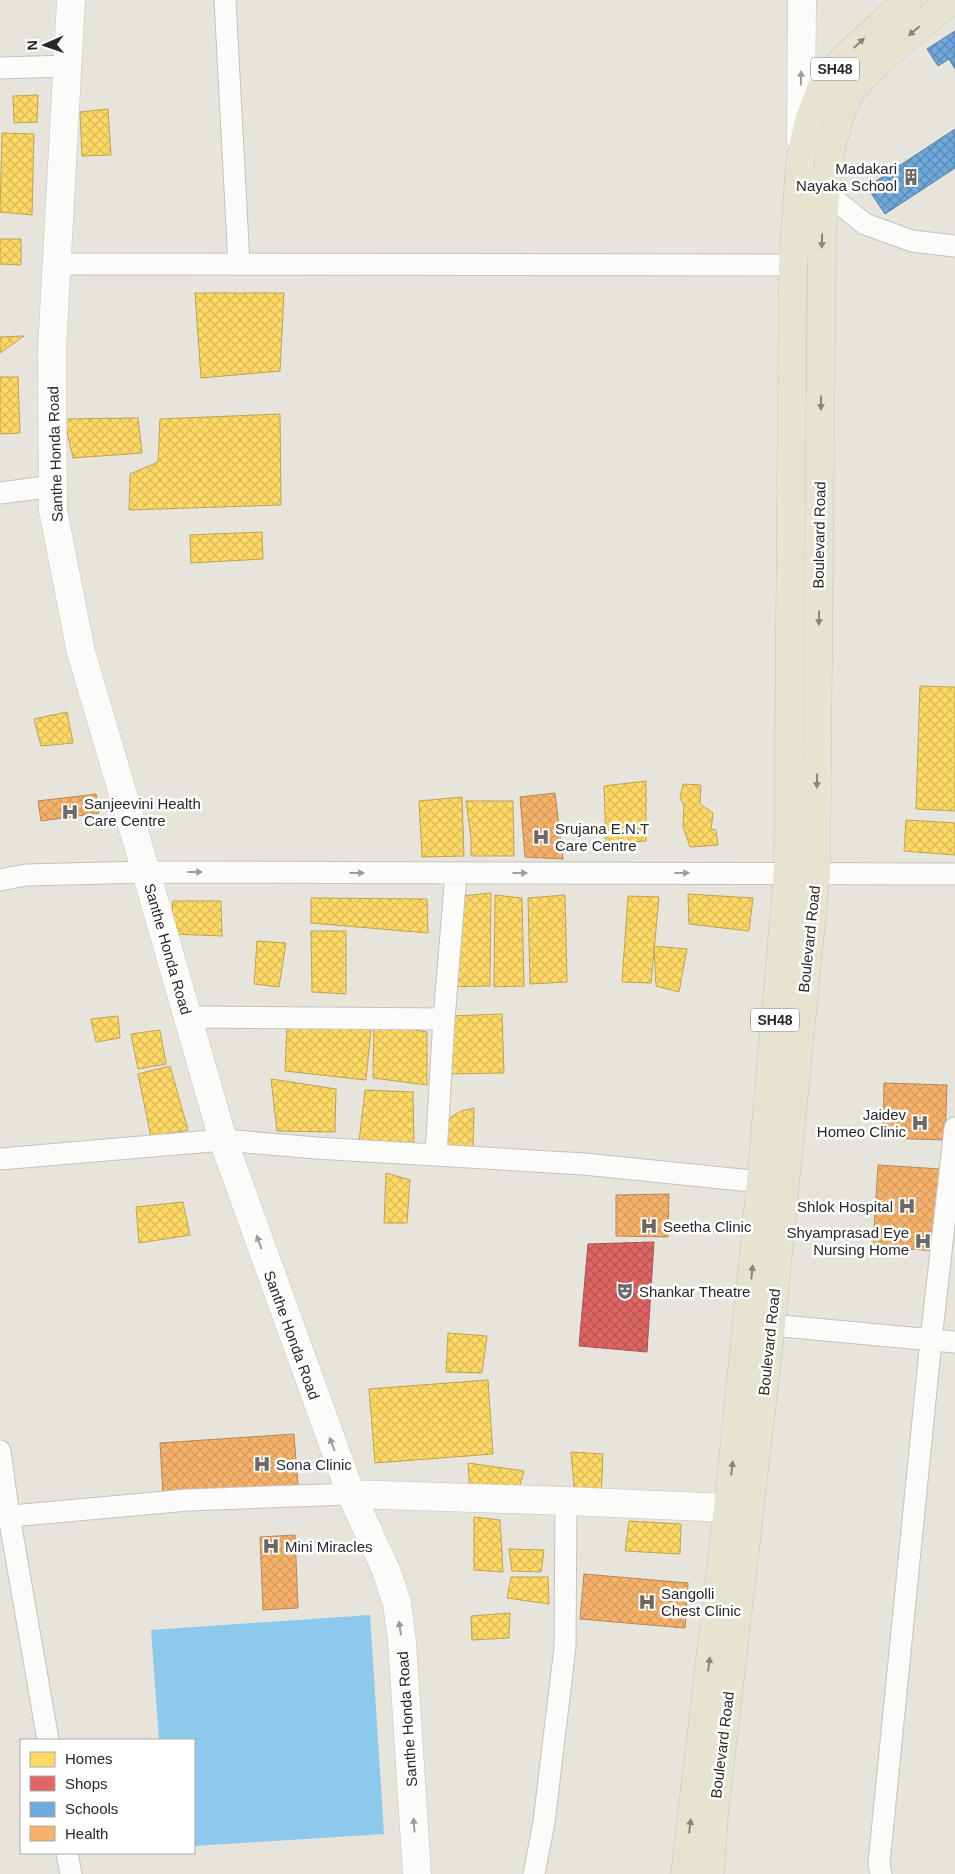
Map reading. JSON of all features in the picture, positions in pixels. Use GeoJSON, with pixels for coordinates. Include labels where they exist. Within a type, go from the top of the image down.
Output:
{"type":"FeatureCollection","features":[{"type":"Feature","properties":{"kind":"main road","name":"Santhe Honda Road"},"geometry":{"type":"LineString","coordinates":[[71,0],[52,349],[53,510],[81,652],[223,1140],[351,1494],[386,1570],[397,1603],[402,1641],[417,1874]]}},
{"type":"Feature","properties":{"kind":"main road"},"geometry":{"type":"LineString","coordinates":[[802,0],[799,172],[825,192]]}},
{"type":"Feature","properties":{"kind":"main road","name":"SH48"},"geometry":{"type":"LineString","coordinates":[[799,172],[809,121],[822,86],[842,59],[908,0]]}},
{"type":"Feature","properties":{"kind":"main road","name":"Boulevard Road"},"geometry":{"type":"LineString","coordinates":[[710,1874],[714,1815],[771,1325],[816,873],[822,232],[825,192],[831,150],[838,120],[851,91],[877,64],[952,0]]}},
{"type":"Feature","properties":{"kind":"main road","name":"Boulevard Road"},"geometry":{"type":"LineString","coordinates":[[684,1874],[728,1508],[761,1182],[788,872],[793,265],[799,172]]}},
{"type":"Feature","properties":{"kind":"main road"},"geometry":{"type":"LineString","coordinates":[[351,1494],[728,1508]]}},
{"type":"Feature","properties":{"kind":"street"},"geometry":{"type":"LineString","coordinates":[[225,0],[239,264]]}},
{"type":"Feature","properties":{"kind":"street"},"geometry":{"type":"LineString","coordinates":[[0,68],[68,66]]}},
{"type":"Feature","properties":{"kind":"street"},"geometry":{"type":"LineString","coordinates":[[825,192],[865,224],[912,241],[955,246]]}},
{"type":"Feature","properties":{"kind":"street"},"geometry":{"type":"LineString","coordinates":[[57,264],[793,265]]}},
{"type":"Feature","properties":{"kind":"street"},"geometry":{"type":"LineString","coordinates":[[0,493],[53,486]]}},
{"type":"Feature","properties":{"kind":"street"},"geometry":{"type":"LineString","coordinates":[[0,880],[26,876],[146,872],[788,872],[955,874]]}},
{"type":"Feature","properties":{"kind":"street"},"geometry":{"type":"LineString","coordinates":[[436,1155],[444,1019],[456,873]]}},
{"type":"Feature","properties":{"kind":"street"},"geometry":{"type":"LineString","coordinates":[[188,1017],[444,1019]]}},
{"type":"Feature","properties":{"kind":"street"},"geometry":{"type":"LineString","coordinates":[[880,1874],[879,1863],[955,1128]]}},
{"type":"Feature","properties":{"kind":"street"},"geometry":{"type":"LineString","coordinates":[[0,1159],[223,1140],[584,1164],[761,1182]]}},
{"type":"Feature","properties":{"kind":"street"},"geometry":{"type":"LineString","coordinates":[[771,1325],[955,1342]]}},
{"type":"Feature","properties":{"kind":"street"},"geometry":{"type":"LineString","coordinates":[[0,1451],[4,1516],[48,1739]]}},
{"type":"Feature","properties":{"kind":"street"},"geometry":{"type":"LineString","coordinates":[[4,1516],[188,1500],[351,1494]]}},
{"type":"Feature","properties":{"kind":"street"},"geometry":{"type":"LineString","coordinates":[[534,1874],[544,1822],[565,1647],[566,1501]]}},
{"type":"Feature","properties":{"kind":"street"},"geometry":{"type":"LineString","coordinates":[[67,1854],[71,1874]]}},
{"type":"Feature","properties":{"kind":"water"},"geometry":{"type":"Polygon","coordinates":[[[370,1615],[384,1834],[195,1846],[195,1739],[159,1739],[151,1630],[370,1615]]]}},
{"type":"Feature","properties":{"kind":"building: Homes"},"geometry":{"type":"Polygon","coordinates":[[[38,95],[37,122],[14,123],[13,96],[38,95]]]}},
{"type":"Feature","properties":{"kind":"building: Homes"},"geometry":{"type":"Polygon","coordinates":[[[108,109],[111,155],[82,156],[80,112],[108,109]]]}},
{"type":"Feature","properties":{"kind":"building: Homes"},"geometry":{"type":"Polygon","coordinates":[[[2,133],[34,134],[32,215],[0,212],[2,133]]]}},
{"type":"Feature","properties":{"kind":"building: Homes"},"geometry":{"type":"Polygon","coordinates":[[[0,239],[21,239],[21,265],[0,264],[0,239]]]}},
{"type":"Feature","properties":{"kind":"building: Homes"},"geometry":{"type":"Polygon","coordinates":[[[195,293],[284,293],[280,371],[201,378],[195,293]]]}},
{"type":"Feature","properties":{"kind":"building: Homes"},"geometry":{"type":"Polygon","coordinates":[[[24,336],[0,353],[0,337],[24,336]]]}},
{"type":"Feature","properties":{"kind":"building: Homes"},"geometry":{"type":"Polygon","coordinates":[[[0,377],[18,377],[20,433],[0,434],[0,377]]]}},
{"type":"Feature","properties":{"kind":"building: Homes"},"geometry":{"type":"Polygon","coordinates":[[[280,414],[281,505],[129,510],[130,474],[158,462],[160,419],[280,414]]]}},
{"type":"Feature","properties":{"kind":"building: Homes"},"geometry":{"type":"Polygon","coordinates":[[[138,418],[142,453],[73,458],[64,419],[138,418]]]}},
{"type":"Feature","properties":{"kind":"building: Homes"},"geometry":{"type":"Polygon","coordinates":[[[262,532],[263,559],[191,563],[190,535],[262,532]]]}},
{"type":"Feature","properties":{"kind":"building: Homes"},"geometry":{"type":"Polygon","coordinates":[[[920,686],[955,687],[955,811],[916,809],[920,686]]]}},
{"type":"Feature","properties":{"kind":"building: Homes"},"geometry":{"type":"Polygon","coordinates":[[[67,712],[73,743],[41,746],[34,719],[67,712]]]}},
{"type":"Feature","properties":{"kind":"building: Homes"},"geometry":{"type":"Polygon","coordinates":[[[646,781],[646,841],[606,844],[604,786],[646,781]]]}},
{"type":"Feature","properties":{"kind":"building: Homes"},"geometry":{"type":"Polygon","coordinates":[[[683,784],[701,785],[700,804],[713,813],[711,829],[716,830],[718,845],[690,847],[683,826],[684,805],[680,798],[683,784]]]}},
{"type":"Feature","properties":{"kind":"building: Homes"},"geometry":{"type":"Polygon","coordinates":[[[462,797],[464,856],[422,857],[419,801],[462,797]]]}},
{"type":"Feature","properties":{"kind":"building: Homes"},"geometry":{"type":"Polygon","coordinates":[[[466,801],[513,801],[514,856],[471,856],[471,838],[466,801]]]}},
{"type":"Feature","properties":{"kind":"building: Homes"},"geometry":{"type":"Polygon","coordinates":[[[906,820],[955,823],[955,855],[904,851],[906,820]]]}},
{"type":"Feature","properties":{"kind":"building: Homes"},"geometry":{"type":"Polygon","coordinates":[[[491,893],[490,986],[447,987],[452,897],[491,893]]]}},
{"type":"Feature","properties":{"kind":"building: Homes"},"geometry":{"type":"Polygon","coordinates":[[[688,894],[753,898],[749,931],[689,924],[688,894]]]}},
{"type":"Feature","properties":{"kind":"building: Homes"},"geometry":{"type":"Polygon","coordinates":[[[495,895],[522,898],[524,986],[494,987],[495,895]]]}},
{"type":"Feature","properties":{"kind":"building: Homes"},"geometry":{"type":"Polygon","coordinates":[[[565,895],[567,982],[530,984],[528,898],[565,895]]]}},
{"type":"Feature","properties":{"kind":"building: Homes"},"geometry":{"type":"Polygon","coordinates":[[[628,896],[659,897],[651,983],[622,982],[628,896]]]}},
{"type":"Feature","properties":{"kind":"building: Homes"},"geometry":{"type":"Polygon","coordinates":[[[311,898],[427,899],[428,933],[311,923],[311,898]]]}},
{"type":"Feature","properties":{"kind":"building: Homes"},"geometry":{"type":"Polygon","coordinates":[[[173,901],[221,901],[222,936],[170,934],[173,901]]]}},
{"type":"Feature","properties":{"kind":"building: Homes"},"geometry":{"type":"Polygon","coordinates":[[[311,931],[346,931],[346,994],[312,992],[311,931]]]}},
{"type":"Feature","properties":{"kind":"building: Homes"},"geometry":{"type":"Polygon","coordinates":[[[257,941],[286,943],[279,987],[254,984],[257,941]]]}},
{"type":"Feature","properties":{"kind":"building: Homes"},"geometry":{"type":"Polygon","coordinates":[[[654,946],[687,949],[679,992],[656,986],[654,946]]]}},
{"type":"Feature","properties":{"kind":"building: Homes"},"geometry":{"type":"Polygon","coordinates":[[[502,1014],[504,1073],[448,1074],[451,1016],[502,1014]]]}},
{"type":"Feature","properties":{"kind":"building: Homes"},"geometry":{"type":"Polygon","coordinates":[[[118,1016],[120,1038],[96,1042],[91,1019],[118,1016]]]}},
{"type":"Feature","properties":{"kind":"building: Homes"},"geometry":{"type":"Polygon","coordinates":[[[374,1023],[427,1032],[427,1085],[373,1078],[374,1023]]]}},
{"type":"Feature","properties":{"kind":"building: Homes"},"geometry":{"type":"Polygon","coordinates":[[[287,1026],[371,1029],[366,1080],[285,1071],[287,1026]]]}},
{"type":"Feature","properties":{"kind":"building: Homes"},"geometry":{"type":"Polygon","coordinates":[[[160,1030],[166,1064],[138,1069],[131,1034],[160,1030]]]}},
{"type":"Feature","properties":{"kind":"building: Homes"},"geometry":{"type":"Polygon","coordinates":[[[170,1066],[188,1130],[151,1137],[138,1074],[170,1066]]]}},
{"type":"Feature","properties":{"kind":"building: Homes"},"geometry":{"type":"Polygon","coordinates":[[[271,1079],[336,1089],[335,1132],[277,1131],[271,1079]]]}},
{"type":"Feature","properties":{"kind":"building: Homes"},"geometry":{"type":"Polygon","coordinates":[[[365,1090],[413,1092],[414,1147],[359,1142],[365,1090]]]}},
{"type":"Feature","properties":{"kind":"building: Homes"},"geometry":{"type":"Polygon","coordinates":[[[474,1108],[473,1152],[437,1152],[441,1123],[461,1111],[474,1108]]]}},
{"type":"Feature","properties":{"kind":"building: Homes"},"geometry":{"type":"Polygon","coordinates":[[[386,1173],[410,1180],[407,1223],[384,1223],[386,1173]]]}},
{"type":"Feature","properties":{"kind":"building: Homes"},"geometry":{"type":"Polygon","coordinates":[[[183,1202],[190,1235],[139,1243],[136,1207],[183,1202]]]}},
{"type":"Feature","properties":{"kind":"building: Homes"},"geometry":{"type":"Polygon","coordinates":[[[448,1333],[487,1336],[482,1373],[446,1372],[448,1333]]]}},
{"type":"Feature","properties":{"kind":"building: Homes"},"geometry":{"type":"Polygon","coordinates":[[[488,1380],[493,1454],[375,1463],[369,1389],[488,1380]]]}},
{"type":"Feature","properties":{"kind":"building: Homes"},"geometry":{"type":"Polygon","coordinates":[[[571,1452],[603,1454],[601,1499],[575,1497],[571,1452]]]}},
{"type":"Feature","properties":{"kind":"building: Homes"},"geometry":{"type":"Polygon","coordinates":[[[468,1463],[524,1471],[516,1499],[470,1495],[468,1463]]]}},
{"type":"Feature","properties":{"kind":"building: Homes"},"geometry":{"type":"Polygon","coordinates":[[[474,1517],[500,1520],[503,1572],[474,1570],[474,1517]]]}},
{"type":"Feature","properties":{"kind":"building: Homes"},"geometry":{"type":"Polygon","coordinates":[[[629,1521],[681,1524],[680,1554],[625,1551],[629,1521]]]}},
{"type":"Feature","properties":{"kind":"building: Homes"},"geometry":{"type":"Polygon","coordinates":[[[509,1549],[544,1550],[541,1572],[512,1571],[509,1549]]]}},
{"type":"Feature","properties":{"kind":"building: Homes"},"geometry":{"type":"Polygon","coordinates":[[[511,1577],[548,1577],[549,1604],[507,1598],[511,1577]]]}},
{"type":"Feature","properties":{"kind":"building: Homes"},"geometry":{"type":"Polygon","coordinates":[[[510,1613],[509,1638],[472,1640],[471,1616],[510,1613]]]}},
{"type":"Feature","properties":{"kind":"building: Shops"},"geometry":{"type":"Polygon","coordinates":[[[654,1242],[647,1352],[579,1346],[588,1244],[654,1242]]]}},
{"type":"Feature","properties":{"kind":"building: Schools"},"geometry":{"type":"Polygon","coordinates":[[[955,31],[955,69],[949,59],[938,66],[927,49],[955,31]]]}},
{"type":"Feature","properties":{"kind":"building: Schools","name":"Madakari Nayaka School"},"geometry":{"type":"Polygon","coordinates":[[[955,129],[955,168],[885,214],[867,187],[955,129]]]}},
{"type":"Feature","properties":{"kind":"building: Health"},"geometry":{"type":"Polygon","coordinates":[[[555,793],[563,859],[525,857],[520,797],[555,793]]]}},
{"type":"Feature","properties":{"kind":"building: Health"},"geometry":{"type":"Polygon","coordinates":[[[96,794],[99,813],[41,821],[38,801],[96,794]]]}},
{"type":"Feature","properties":{"kind":"building: Health"},"geometry":{"type":"Polygon","coordinates":[[[884,1083],[947,1085],[945,1140],[883,1138],[884,1083]]]}},
{"type":"Feature","properties":{"kind":"building: Health"},"geometry":{"type":"Polygon","coordinates":[[[878,1165],[941,1169],[935,1251],[873,1246],[878,1165]]]}},
{"type":"Feature","properties":{"kind":"building: Health"},"geometry":{"type":"Polygon","coordinates":[[[669,1194],[668,1237],[616,1236],[616,1195],[669,1194]]]}},
{"type":"Feature","properties":{"kind":"building: Health"},"geometry":{"type":"Polygon","coordinates":[[[294,1434],[298,1485],[163,1495],[160,1443],[294,1434]]]}},
{"type":"Feature","properties":{"kind":"building: Health"},"geometry":{"type":"Polygon","coordinates":[[[295,1535],[298,1608],[263,1610],[260,1537],[295,1535]]]}},
{"type":"Feature","properties":{"kind":"building: Health"},"geometry":{"type":"Polygon","coordinates":[[[584,1574],[688,1583],[685,1628],[580,1619],[584,1574]]]}},
{"type":"Feature","properties":{"kind":"place","name":"Madakari Nayaka School"},"geometry":{"type":"Point","coordinates":[911,177]}},
{"type":"Feature","properties":{"kind":"place","name":"Sanjeevini Health Care Centre"},"geometry":{"type":"Point","coordinates":[70,812]}},
{"type":"Feature","properties":{"kind":"place","name":"Srujana E.N.T Care Centre"},"geometry":{"type":"Point","coordinates":[541,837]}},
{"type":"Feature","properties":{"kind":"place","name":"Jaidev Homeo Clinic"},"geometry":{"type":"Point","coordinates":[920,1123]}},
{"type":"Feature","properties":{"kind":"place","name":"Shlok Hospital"},"geometry":{"type":"Point","coordinates":[907,1206]}},
{"type":"Feature","properties":{"kind":"place","name":"Seetha Clinic"},"geometry":{"type":"Point","coordinates":[649,1226]}},
{"type":"Feature","properties":{"kind":"place","name":"Shyamprasad Eye Nursing Home"},"geometry":{"type":"Point","coordinates":[923,1241]}},
{"type":"Feature","properties":{"kind":"place","name":"Shankar Theatre"},"geometry":{"type":"Point","coordinates":[625,1291]}},
{"type":"Feature","properties":{"kind":"place","name":"Sona Clinic"},"geometry":{"type":"Point","coordinates":[262,1464]}},
{"type":"Feature","properties":{"kind":"place","name":"Mini Miracles"},"geometry":{"type":"Point","coordinates":[271,1546]}},
{"type":"Feature","properties":{"kind":"place","name":"Sangolli Chest Clinic"},"geometry":{"type":"Point","coordinates":[647,1602]}}]}
